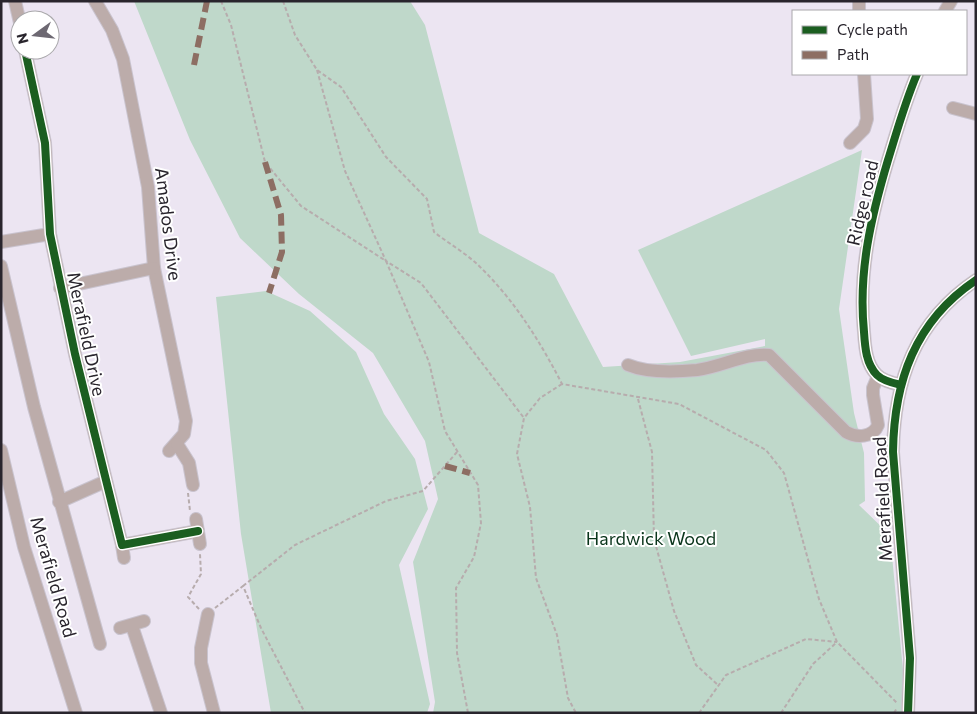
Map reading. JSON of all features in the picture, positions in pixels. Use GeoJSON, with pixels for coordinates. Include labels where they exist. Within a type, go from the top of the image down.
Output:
{"type":"FeatureCollection","features":[{"type":"Feature","properties":{"kind":"street","name":"Amados Drive"},"geometry":{"type":"LineString","coordinates":[[95,1],[112,30],[123,59],[148,187],[154,268],[186,421],[184,434],[173,448],[189,463],[193,485]]}},
{"type":"Feature","properties":{"kind":"street","name":"Merafield Drive"},"geometry":{"type":"LineString","coordinates":[[27,60],[45,142],[50,234],[60,288],[104,482],[123,551],[197,525],[200,544]]}},
{"type":"Feature","properties":{"kind":"street"},"geometry":{"type":"LineString","coordinates":[[850,143],[864,129],[867,119],[864,75]]}},
{"type":"Feature","properties":{"kind":"street","name":"Ridge road"},"geometry":{"type":"LineString","coordinates":[[878,376],[872,368],[866,349],[863,319],[863,274],[870,221],[905,102],[917,75]]}},
{"type":"Feature","properties":{"kind":"street"},"geometry":{"type":"LineString","coordinates":[[953,108],[976,114]]}},
{"type":"Feature","properties":{"kind":"street"},"geometry":{"type":"LineString","coordinates":[[1,242],[50,234]]}},
{"type":"Feature","properties":{"kind":"street"},"geometry":{"type":"LineString","coordinates":[[1,266],[34,407],[100,644]]}},
{"type":"Feature","properties":{"kind":"street"},"geometry":{"type":"LineString","coordinates":[[60,288],[154,268]]}},
{"type":"Feature","properties":{"kind":"street","name":"Merafield Road"},"geometry":{"type":"LineString","coordinates":[[904,709],[910,658],[893,452],[893,429],[901,385],[912,354],[922,335],[954,296],[976,280]]}},
{"type":"Feature","properties":{"kind":"street"},"geometry":{"type":"LineString","coordinates":[[628,365],[639,370],[697,370],[756,354],[769,355],[852,436],[866,436],[876,430],[878,425],[873,388],[878,376],[901,385]]}},
{"type":"Feature","properties":{"kind":"street","name":"Merafield Road"},"geometry":{"type":"LineString","coordinates":[[1,450],[24,546],[76,713]]}},
{"type":"Feature","properties":{"kind":"street"},"geometry":{"type":"LineString","coordinates":[[59,502],[104,482]]}},
{"type":"Feature","properties":{"kind":"street"},"geometry":{"type":"LineString","coordinates":[[208,614],[201,648],[201,663],[214,713]]}},
{"type":"Feature","properties":{"kind":"street"},"geometry":{"type":"LineString","coordinates":[[144,620],[126,627],[161,713]]}},
{"type":"Feature","properties":{"kind":"path"},"geometry":{"type":"LineString","coordinates":[[221,1],[231,25],[265,162],[301,206],[421,283],[524,418]]}},
{"type":"Feature","properties":{"kind":"path"},"geometry":{"type":"LineString","coordinates":[[283,1],[295,35],[317,70],[345,171],[429,362],[445,431],[478,485],[482,523],[474,556],[456,588],[457,653],[468,713]]}},
{"type":"Feature","properties":{"kind":"path"},"geometry":{"type":"LineString","coordinates":[[317,70],[341,87],[386,157],[427,199],[434,232],[477,264],[515,307],[547,355],[562,384]]}},
{"type":"Feature","properties":{"kind":"path"},"geometry":{"type":"LineString","coordinates":[[576,713],[568,698],[557,635],[536,578],[530,507],[517,454],[524,418],[540,398],[562,384],[638,399],[679,404],[766,450],[784,473],[819,599],[837,642],[904,709]]}},
{"type":"Feature","properties":{"kind":"path"},"geometry":{"type":"LineString","coordinates":[[638,399],[652,452],[654,539],[674,611],[696,665],[718,685]]}},
{"type":"Feature","properties":{"kind":"path"},"geometry":{"type":"LineString","coordinates":[[200,544],[201,574],[188,597],[196,607],[208,614],[295,545],[386,501],[423,491],[457,452]]}},
{"type":"Feature","properties":{"kind":"path"},"geometry":{"type":"LineString","coordinates":[[243,586],[261,628],[305,713]]}},
{"type":"Feature","properties":{"kind":"path"},"geometry":{"type":"LineString","coordinates":[[699,713],[726,675],[806,639],[837,642]]}},
{"type":"Feature","properties":{"kind":"path"},"geometry":{"type":"LineString","coordinates":[[781,713],[813,664],[837,642]]}},
{"type":"Feature","properties":{"kind":"green space","name":"Hardwick Wood"},"geometry":{"type":"Polygon","coordinates":[[[134,1],[410,1],[425,25],[479,233],[554,274],[603,367],[680,362],[765,346],[765,339],[691,356],[638,250],[862,150],[839,309],[854,413],[864,453],[865,501],[859,505],[890,535],[906,701],[901,713],[433,713],[435,702],[413,562],[438,499],[425,441],[373,353],[299,294],[240,238],[190,140],[134,1]]]}},
{"type":"Feature","properties":{"kind":"green space"},"geometry":{"type":"Polygon","coordinates":[[[266,291],[310,311],[356,352],[384,414],[415,459],[428,509],[399,565],[430,704],[427,713],[271,713],[241,534],[216,297],[266,291]]]}},
{"type":"Feature","properties":{"kind":"marked path"},"geometry":{"type":"LineString","coordinates":[[194,65],[207,1]]}},
{"type":"Feature","properties":{"kind":"marked path"},"geometry":{"type":"LineString","coordinates":[[265,162],[281,215],[282,252],[269,293]]}},
{"type":"Feature","properties":{"kind":"marked path"},"geometry":{"type":"LineString","coordinates":[[445,466],[470,473]]}},
{"type":"Feature","properties":{"kind":"cycle path"},"geometry":{"type":"LineString","coordinates":[[27,60],[45,143],[50,234],[75,354],[122,545],[198,531]]}},
{"type":"Feature","properties":{"kind":"cycle path"},"geometry":{"type":"LineString","coordinates":[[901,385],[888,382],[879,377],[873,371],[868,361],[864,338],[864,266],[876,202],[901,117],[917,75]]}},
{"type":"Feature","properties":{"kind":"cycle path"},"geometry":{"type":"LineString","coordinates":[[908,713],[910,658],[893,452],[894,426],[904,377],[912,355],[923,334],[937,314],[955,296],[976,280]]}}]}
